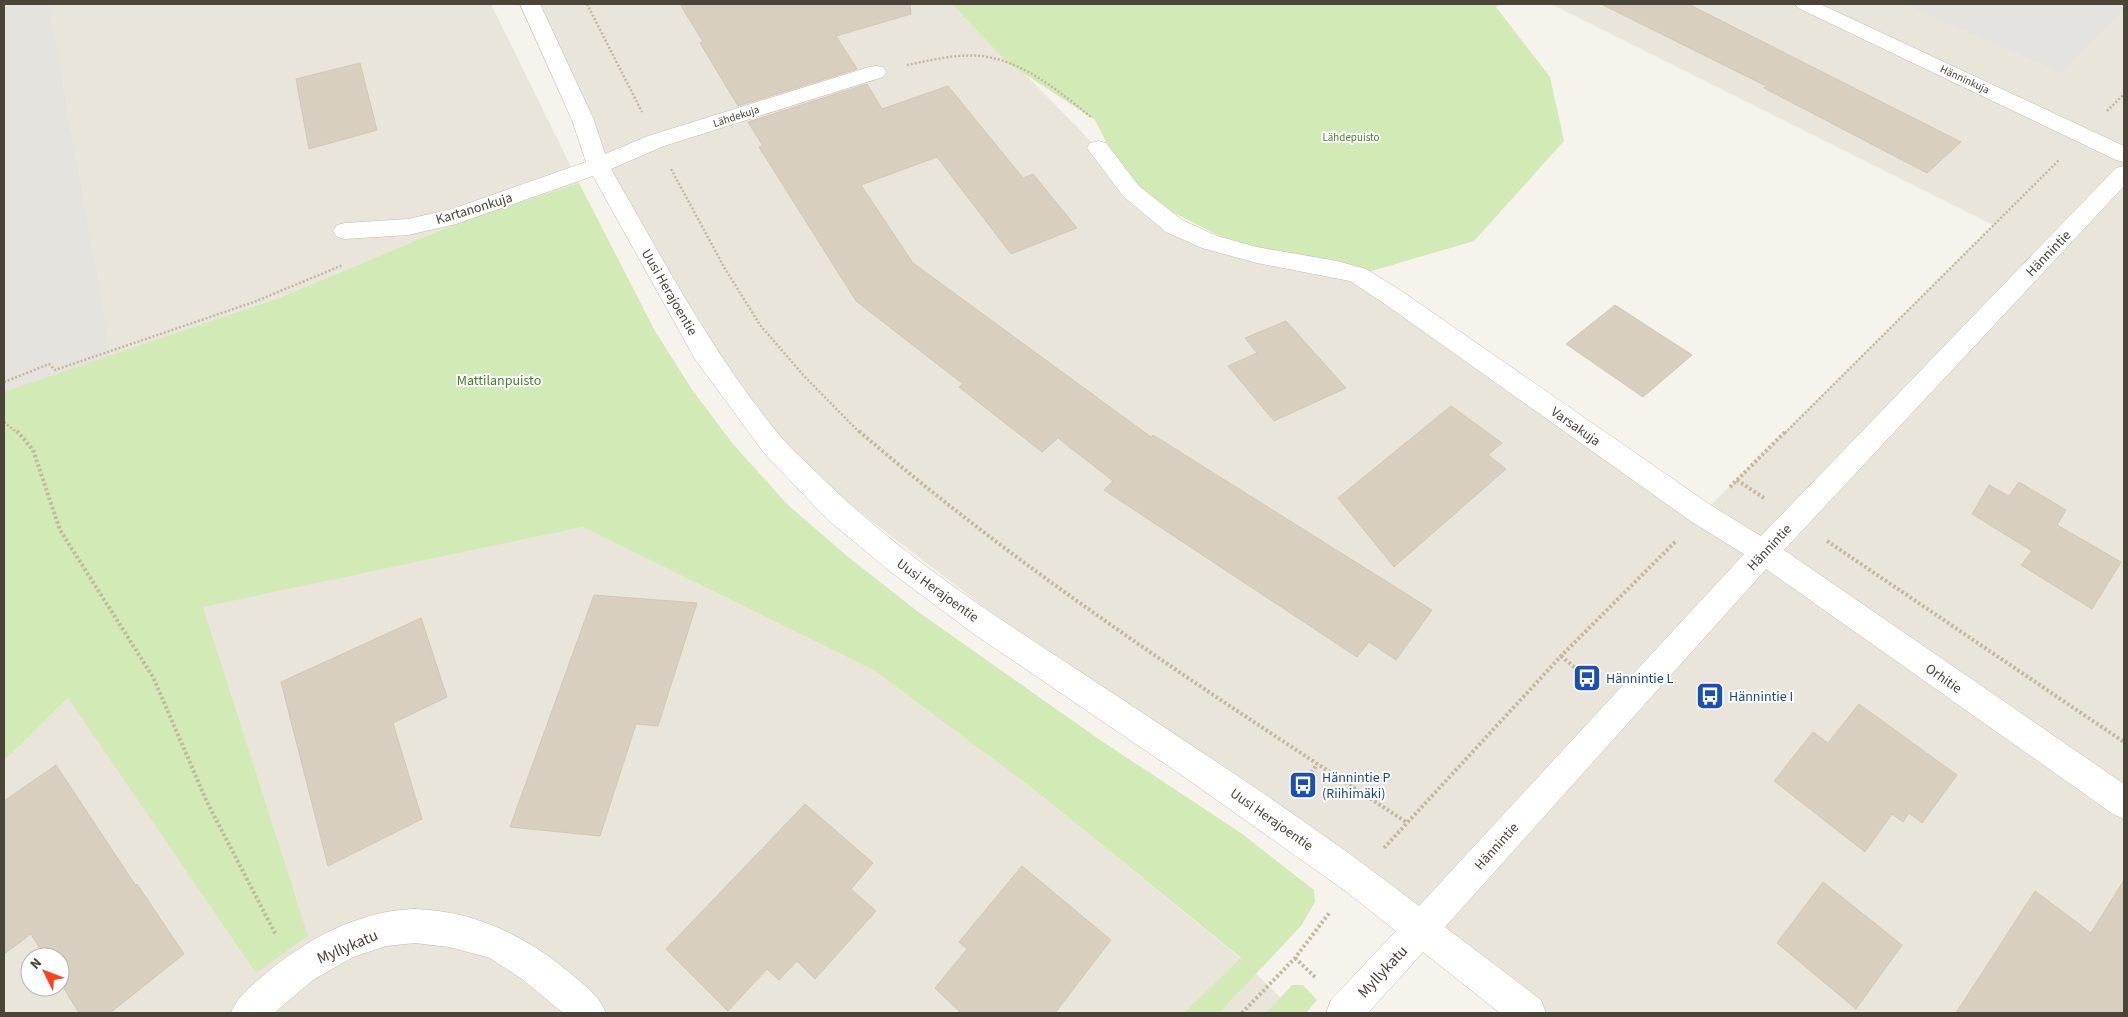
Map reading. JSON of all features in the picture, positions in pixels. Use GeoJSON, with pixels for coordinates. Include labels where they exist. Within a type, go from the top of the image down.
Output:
{"type":"FeatureCollection","features":[{"type":"Feature","properties":{"kind":"street","name":"Uusi Herajoentie"},"geometry":{"type":"LineString","coordinates":[[530,4],[584,120],[598,166],[704,352],[773,446],[838,511],[902,564],[984,625],[1191,763],[1356,878],[1528,1013]]}},
{"type":"Feature","properties":{"kind":"street","name":"Hänninkuja"},"geometry":{"type":"LineString","coordinates":[[1805,4],[2124,155]]}},
{"type":"Feature","properties":{"kind":"street","name":"Lähdekuja"},"geometry":{"type":"LineString","coordinates":[[598,166],[656,141],[876,72]]}},
{"type":"Feature","properties":{"kind":"street","name":"Varsakuja"},"geometry":{"type":"LineString","coordinates":[[1098,148],[1131,191],[1174,226],[1210,242],[1358,275],[1391,296],[1702,514],[1764,552]]}},
{"type":"Feature","properties":{"kind":"street","name":"Kartanonkuja"},"geometry":{"type":"LineString","coordinates":[[345,231],[408,227],[456,216],[598,166]]}},
{"type":"Feature","properties":{"kind":"street","name":"Hännintie"},"geometry":{"type":"LineString","coordinates":[[1422,928],[1764,552],[2124,173]]}},
{"type":"Feature","properties":{"kind":"street","name":"Orhitie"},"geometry":{"type":"LineString","coordinates":[[1764,552],[2124,804]]}},
{"type":"Feature","properties":{"kind":"street","name":"Myllykatu"},"geometry":{"type":"LineString","coordinates":[[249,1013],[268,993],[296,970],[334,948],[373,933],[409,926],[444,929],[482,937],[514,952],[560,986],[588,1013]]}},
{"type":"Feature","properties":{"kind":"street","name":"Myllykatu"},"geometry":{"type":"LineString","coordinates":[[1344,1013],[1422,928]]}},
{"type":"Feature","properties":{"kind":"path"},"geometry":{"type":"LineString","coordinates":[[587,4],[656,141],[724,268],[760,324],[805,377],[857,430],[922,487],[1133,642],[1406,822]]}},
{"type":"Feature","properties":{"kind":"path"},"geometry":{"type":"LineString","coordinates":[[876,72],[932,60],[966,57],[987,57],[1008,63],[1056,89],[1095,120],[1098,148]]}},
{"type":"Feature","properties":{"kind":"path"},"geometry":{"type":"LineString","coordinates":[[1242,1013],[1295,958],[1356,878],[1406,822],[1561,656],[2124,94]]}},
{"type":"Feature","properties":{"kind":"path"},"geometry":{"type":"LineString","coordinates":[[4,382],[49,364],[55,370],[218,314],[349,263]]}},
{"type":"Feature","properties":{"kind":"path"},"geometry":{"type":"LineString","coordinates":[[4,422],[19,433],[33,450],[60,530],[152,677],[207,802],[296,970]]}},
{"type":"Feature","properties":{"kind":"path"},"geometry":{"type":"LineString","coordinates":[[1737,480],[2124,742]]}},
{"type":"Feature","properties":{"kind":"path"},"geometry":{"type":"LineString","coordinates":[[1561,656],[1587,678]]}},
{"type":"Feature","properties":{"kind":"path"},"geometry":{"type":"LineString","coordinates":[[1302,785],[1317,764]]}},
{"type":"Feature","properties":{"kind":"shaded area"},"geometry":{"type":"Polygon","coordinates":[[[4,4],[49,4],[112,356],[4,456],[4,4]]]}},
{"type":"Feature","properties":{"kind":"shaded area"},"geometry":{"type":"Polygon","coordinates":[[[49,4],[491,4],[579,183],[460,222],[279,298],[112,356],[49,4]]]}},
{"type":"Feature","properties":{"kind":"shaded area"},"geometry":{"type":"Polygon","coordinates":[[[530,4],[956,4],[1174,226],[1358,275],[1702,514],[1993,225],[1551,4],[2124,4],[2124,803],[1764,552],[1713,522],[2124,805],[2124,1013],[1517,1013],[773,446],[660,274],[583,120],[530,4]]]}},
{"type":"Feature","properties":{"kind":"shaded area"},"geometry":{"type":"Polygon","coordinates":[[[1905,4],[2124,4],[2124,9],[2062,73],[1905,4]]]}},
{"type":"Feature","properties":{"kind":"shaded area"},"geometry":{"type":"Polygon","coordinates":[[[583,527],[875,671],[1032,788],[1241,959],[1296,1013],[4,1013],[4,761],[68,698],[203,606],[583,527]]]}},
{"type":"Feature","properties":{"kind":"green space","name":"Lähdepuisto"},"geometry":{"type":"Polygon","coordinates":[[[952,4],[1499,4],[1496,7],[1550,77],[1564,141],[1474,241],[1358,275],[1257,255],[1131,191],[1095,120],[1008,63],[952,4]]]}},
{"type":"Feature","properties":{"kind":"green space","name":"Mattilanpuisto"},"geometry":{"type":"Polygon","coordinates":[[[579,183],[655,331],[693,391],[733,444],[788,505],[847,556],[917,611],[1100,740],[1241,833],[1314,890],[1315,902],[1301,926],[1219,1013],[1184,1013],[1241,958],[1032,788],[875,671],[583,527],[203,607],[308,936],[256,973],[68,698],[4,761],[4,392],[279,298],[460,222],[579,183]]]}},
{"type":"Feature","properties":{"kind":"green space"},"geometry":{"type":"Polygon","coordinates":[[[1292,985],[1303,985],[1317,1000],[1306,1013],[1266,1013],[1292,985]]]}},
{"type":"Feature","properties":{"kind":"building"},"geometry":{"type":"Polygon","coordinates":[[[680,4],[910,4],[911,14],[836,36],[857,69],[738,106],[700,43],[703,42],[680,4]]]}},
{"type":"Feature","properties":{"kind":"building"},"geometry":{"type":"Polygon","coordinates":[[[1601,4],[1688,4],[1961,142],[1927,173],[1764,88],[1766,86],[1601,4]]]}},
{"type":"Feature","properties":{"kind":"building"},"geometry":{"type":"Polygon","coordinates":[[[360,63],[377,130],[309,149],[296,79],[360,63]]]}},
{"type":"Feature","properties":{"kind":"building"},"geometry":{"type":"Polygon","coordinates":[[[867,84],[882,109],[948,86],[1023,178],[1033,174],[1077,228],[1011,254],[937,157],[861,185],[913,263],[1151,437],[1153,435],[1432,610],[1396,660],[1369,642],[1357,657],[1104,490],[1113,481],[1058,438],[1042,452],[959,387],[963,384],[856,301],[759,147],[763,146],[748,122],[867,84]]]}},
{"type":"Feature","properties":{"kind":"building"},"geometry":{"type":"Polygon","coordinates":[[[1615,305],[1692,355],[1643,397],[1566,344],[1615,305]]]}},
{"type":"Feature","properties":{"kind":"building"},"geometry":{"type":"Polygon","coordinates":[[[1286,321],[1346,388],[1274,421],[1228,366],[1257,353],[1245,338],[1286,321]]]}},
{"type":"Feature","properties":{"kind":"building"},"geometry":{"type":"Polygon","coordinates":[[[1451,406],[1502,443],[1488,455],[1506,469],[1394,567],[1338,498],[1451,406]]]}},
{"type":"Feature","properties":{"kind":"building"},"geometry":{"type":"Polygon","coordinates":[[[2019,482],[2066,510],[2057,525],[2121,562],[2092,609],[2021,565],[2032,551],[1972,514],[1989,485],[2009,496],[2019,482]]]}},
{"type":"Feature","properties":{"kind":"building"},"geometry":{"type":"Polygon","coordinates":[[[594,595],[697,603],[658,726],[636,724],[600,836],[510,827],[594,595]]]}},
{"type":"Feature","properties":{"kind":"building"},"geometry":{"type":"Polygon","coordinates":[[[421,618],[447,697],[393,723],[422,819],[328,866],[281,682],[421,618]]]}},
{"type":"Feature","properties":{"kind":"building"},"geometry":{"type":"Polygon","coordinates":[[[1859,704],[1957,775],[1922,823],[1909,813],[1903,822],[1892,814],[1865,852],[1774,781],[1813,732],[1828,743],[1859,704]]]}},
{"type":"Feature","properties":{"kind":"building"},"geometry":{"type":"Polygon","coordinates":[[[56,765],[136,886],[137,884],[184,954],[110,1013],[79,1013],[69,997],[70,947],[39,947],[31,934],[4,954],[4,801],[56,765]]]}},
{"type":"Feature","properties":{"kind":"building"},"geometry":{"type":"Polygon","coordinates":[[[805,804],[873,863],[851,889],[876,911],[815,979],[797,961],[779,980],[767,969],[728,1011],[666,949],[805,804]]]}},
{"type":"Feature","properties":{"kind":"building"},"geometry":{"type":"Polygon","coordinates":[[[1022,866],[1111,940],[1055,1013],[961,1013],[935,988],[967,949],[959,942],[1022,866]]]}},
{"type":"Feature","properties":{"kind":"building"},"geometry":{"type":"Polygon","coordinates":[[[2124,880],[2124,1013],[1956,1013],[2035,891],[2091,933],[2124,880]]]}},
{"type":"Feature","properties":{"kind":"building"},"geometry":{"type":"Polygon","coordinates":[[[1823,882],[1902,945],[1856,1009],[1777,943],[1823,882]]]}},
{"type":"Feature","properties":{"kind":"place","name":"Hännintie L"},"geometry":{"type":"Point","coordinates":[1587,678]}},
{"type":"Feature","properties":{"kind":"place","name":"Hännintie I"},"geometry":{"type":"Point","coordinates":[1710,696]}},
{"type":"Feature","properties":{"kind":"place","name":"Hännintie P (Riihimäki)"},"geometry":{"type":"Point","coordinates":[1303,785]}}]}
